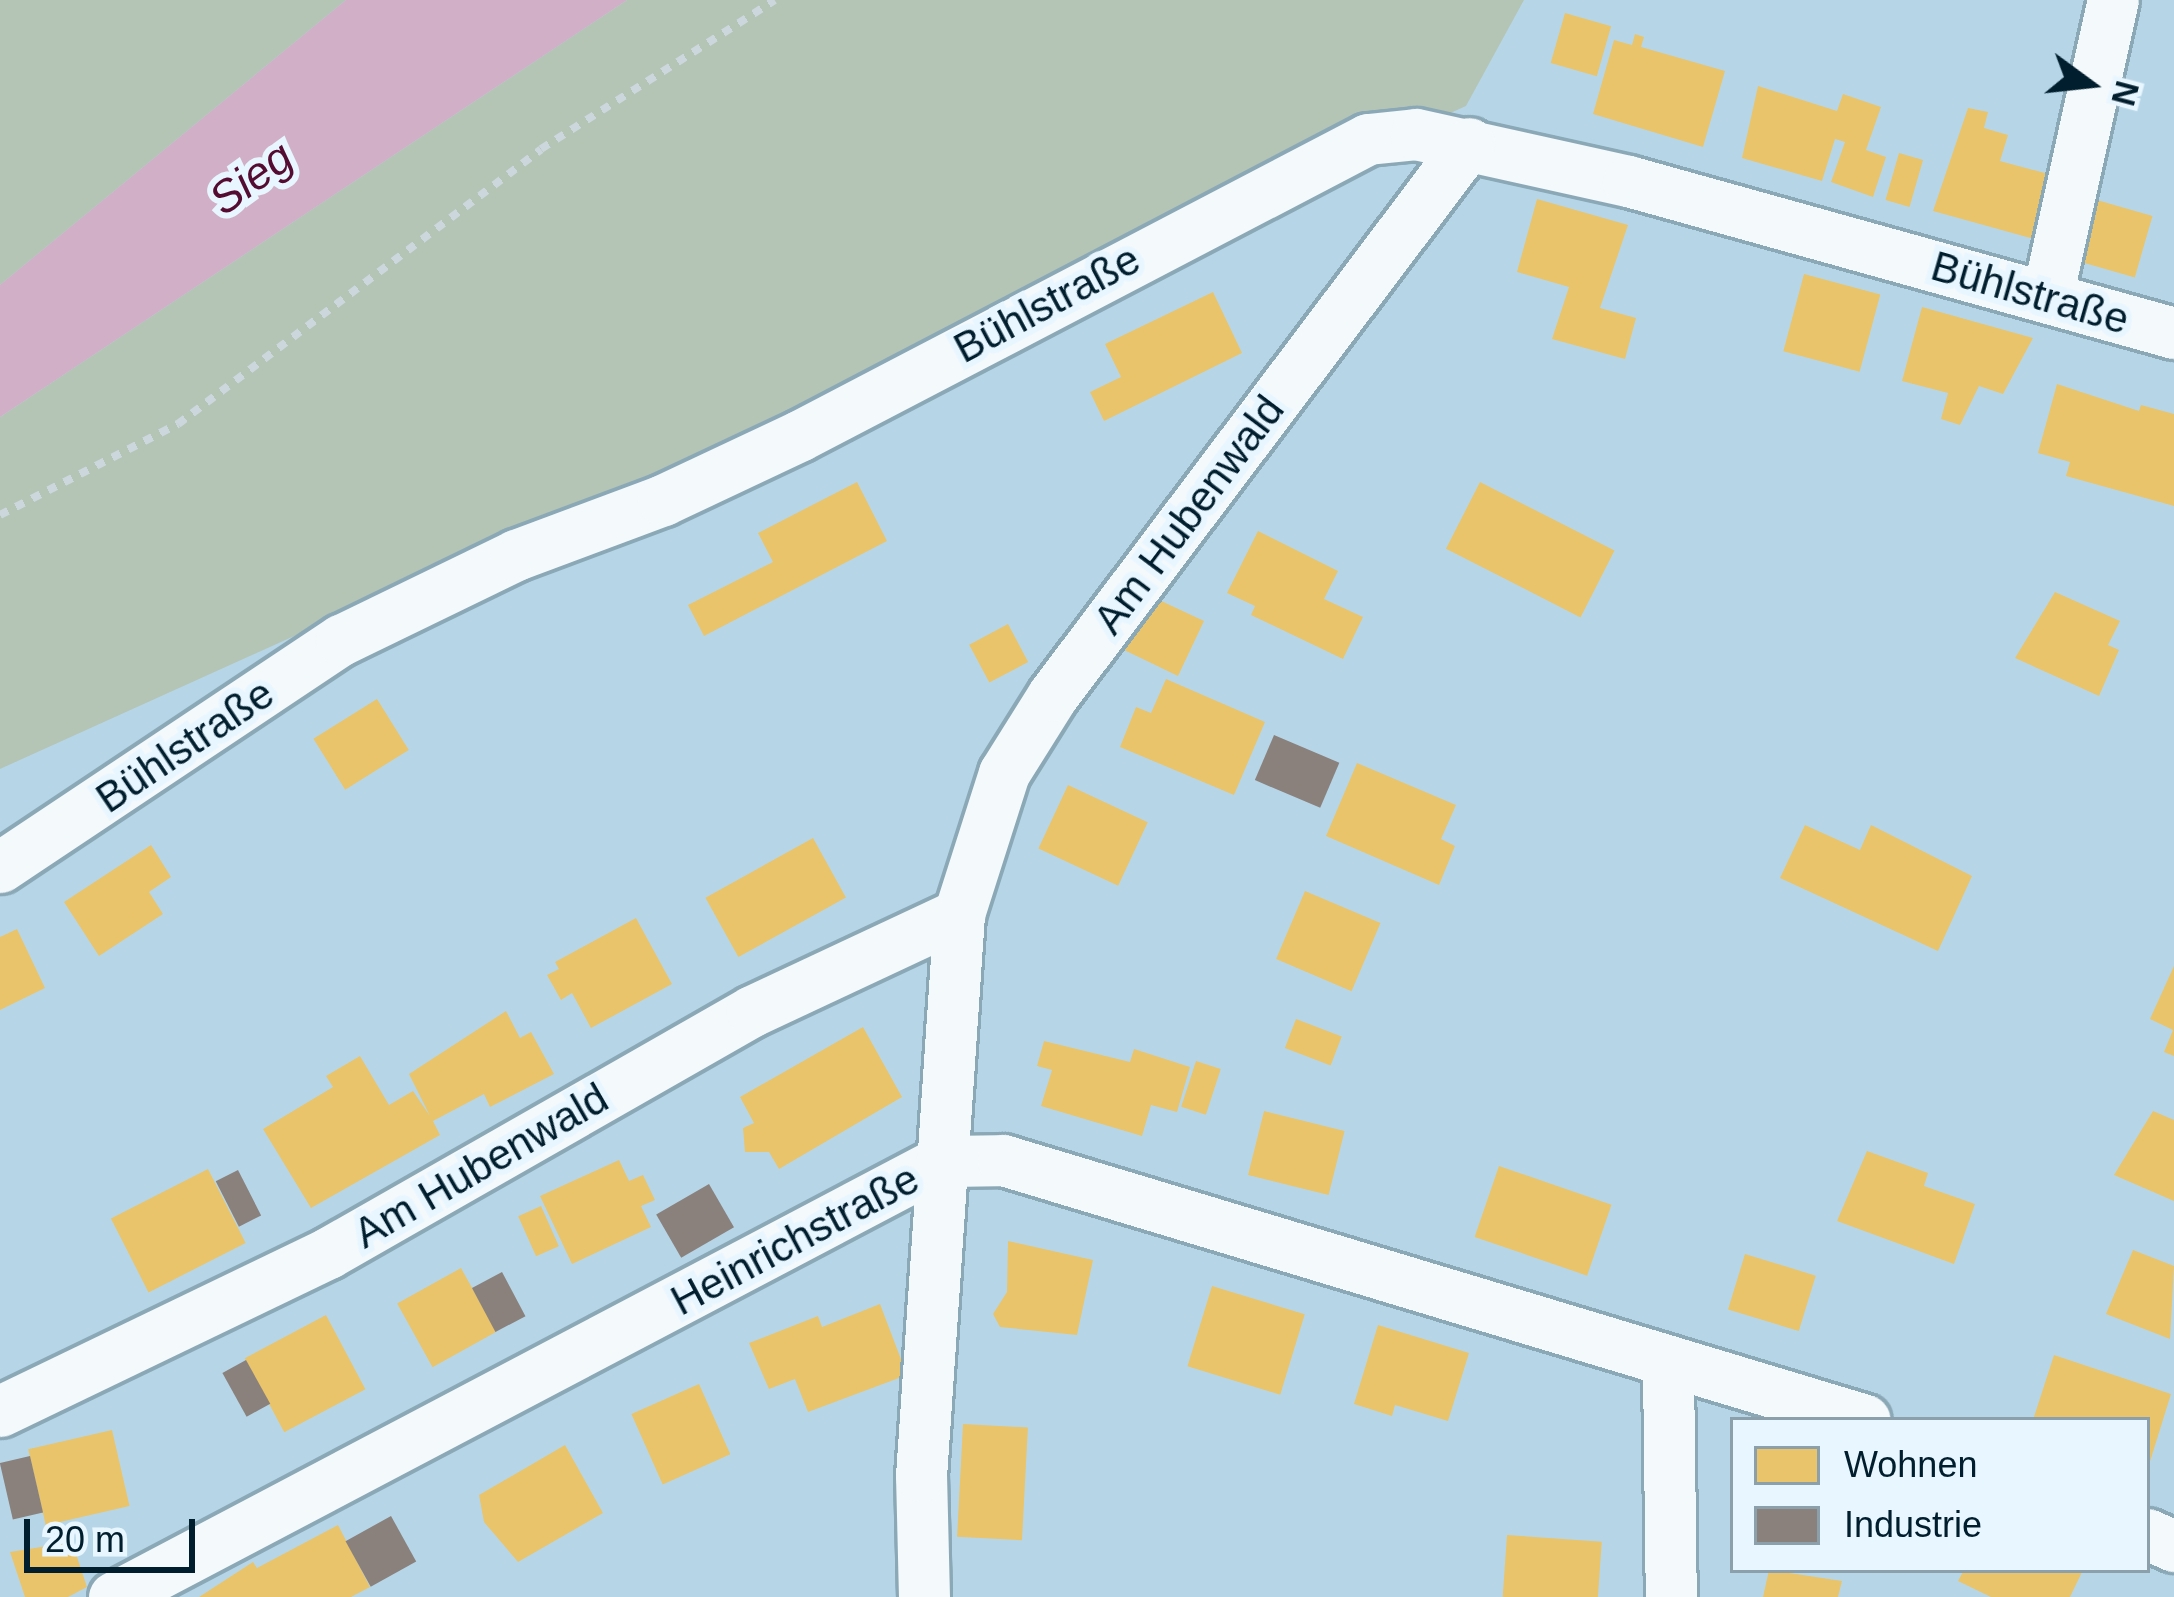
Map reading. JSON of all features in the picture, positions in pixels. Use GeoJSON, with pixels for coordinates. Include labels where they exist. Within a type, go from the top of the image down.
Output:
{"type":"FeatureCollection","features":[{"type":"Feature","properties":{"kind":"street"},"geometry":{"type":"LineString","coordinates":[[2047,297],[2113,0]]}},
{"type":"Feature","properties":{"kind":"street","name":"Bühlstraße"},"geometry":{"type":"LineString","coordinates":[[0,867],[341,640],[516,555],[663,500],[799,436],[1368,139],[1416,134],[1469,143],[2174,334]]}},
{"type":"Feature","properties":{"kind":"street","name":"Am Hubenwald"},"geometry":{"type":"LineString","coordinates":[[924,1597],[921,1477],[959,914],[1004,773],[1053,695],[1469,143]]}},
{"type":"Feature","properties":{"kind":"street","name":"Am Hubenwald"},"geometry":{"type":"LineString","coordinates":[[0,1411],[328,1253],[752,1011],[959,914]]}},
{"type":"Feature","properties":{"kind":"street","name":"Heinrichstraße"},"geometry":{"type":"LineString","coordinates":[[114,1597],[943,1161],[1003,1160],[1668,1367],[1854,1417]]}},
{"type":"Feature","properties":{"kind":"street"},"geometry":{"type":"LineString","coordinates":[[1668,1367],[1671,1597]]}},
{"type":"Feature","properties":{"kind":"path"},"geometry":{"type":"LineString","coordinates":[[0,515],[178,424],[541,149],[775,0]]}},
{"type":"Feature","properties":{"kind":"green space"},"geometry":{"type":"Polygon","coordinates":[[[0,0],[346,0],[0,285],[0,0]]]}},
{"type":"Feature","properties":{"kind":"green space"},"geometry":{"type":"Polygon","coordinates":[[[627,0],[1524,0],[1466,106],[0,769],[0,417],[627,0]]]}},
{"type":"Feature","properties":{"kind":"water","name":"Sieg"},"geometry":{"type":"Polygon","coordinates":[[[346,0],[627,0],[0,417],[0,285],[346,0]]]}},
{"type":"Feature","properties":{"kind":"building: Wohnen"},"geometry":{"type":"Polygon","coordinates":[[[1565,13],[1611,26],[1597,76],[1551,63],[1565,13]]]}},
{"type":"Feature","properties":{"kind":"building: Wohnen"},"geometry":{"type":"Polygon","coordinates":[[[1635,34],[1644,37],[1641,47],[1725,71],[1703,147],[1593,114],[1614,40],[1632,45],[1635,34]]]}},
{"type":"Feature","properties":{"kind":"building: Wohnen"},"geometry":{"type":"Polygon","coordinates":[[[1758,86],[1837,111],[1843,94],[1881,107],[1866,150],[1886,157],[1873,197],[1831,182],[1845,142],[1835,139],[1822,181],[1742,158],[1758,86]]]}},
{"type":"Feature","properties":{"kind":"building: Wohnen"},"geometry":{"type":"Polygon","coordinates":[[[1968,108],[1988,112],[1984,128],[2008,135],[2000,161],[2052,175],[2034,239],[1933,211],[1968,108]]]}},
{"type":"Feature","properties":{"kind":"building: Wohnen"},"geometry":{"type":"Polygon","coordinates":[[[1899,153],[1923,160],[1910,207],[1885,200],[1899,153]]]}},
{"type":"Feature","properties":{"kind":"building: Wohnen"},"geometry":{"type":"Polygon","coordinates":[[[2090,198],[2152,216],[2135,277],[2072,260],[2090,198]]]}},
{"type":"Feature","properties":{"kind":"building: Wohnen"},"geometry":{"type":"Polygon","coordinates":[[[1537,199],[1628,225],[1600,308],[1636,318],[1625,359],[1552,339],[1569,287],[1517,272],[1537,199]]]}},
{"type":"Feature","properties":{"kind":"building: Wohnen"},"geometry":{"type":"Polygon","coordinates":[[[1804,274],[1880,294],[1860,372],[1783,351],[1804,274]]]}},
{"type":"Feature","properties":{"kind":"building: Wohnen"},"geometry":{"type":"Polygon","coordinates":[[[1213,292],[1242,353],[1104,421],[1090,392],[1121,377],[1105,344],[1213,292]]]}},
{"type":"Feature","properties":{"kind":"building: Wohnen"},"geometry":{"type":"Polygon","coordinates":[[[1922,307],[2033,338],[2003,394],[1979,386],[1960,425],[1941,419],[1948,393],[1902,381],[1922,307]]]}},
{"type":"Feature","properties":{"kind":"building: Wohnen"},"geometry":{"type":"Polygon","coordinates":[[[2057,384],[2139,411],[2141,405],[2174,414],[2174,506],[2066,476],[2070,462],[2038,453],[2057,384]]]}},
{"type":"Feature","properties":{"kind":"building: Wohnen"},"geometry":{"type":"Polygon","coordinates":[[[857,482],[887,541],[704,636],[688,605],[773,562],[758,533],[857,482]]]}},
{"type":"Feature","properties":{"kind":"building: Wohnen"},"geometry":{"type":"Polygon","coordinates":[[[1480,482],[1615,551],[1580,617],[1446,549],[1480,482]]]}},
{"type":"Feature","properties":{"kind":"building: Wohnen"},"geometry":{"type":"Polygon","coordinates":[[[1258,531],[1338,571],[1324,599],[1363,617],[1343,659],[1251,615],[1255,606],[1227,593],[1258,531]]]}},
{"type":"Feature","properties":{"kind":"building: Wohnen"},"geometry":{"type":"Polygon","coordinates":[[[2055,592],[2120,621],[2108,645],[2119,650],[2099,696],[2015,658],[2055,592]]]}},
{"type":"Feature","properties":{"kind":"building: Wohnen"},"geometry":{"type":"Polygon","coordinates":[[[1157,599],[1204,621],[1178,676],[1120,648],[1157,599]]]}},
{"type":"Feature","properties":{"kind":"building: Wohnen"},"geometry":{"type":"Polygon","coordinates":[[[1008,624],[1028,662],[989,683],[969,645],[1008,624]]]}},
{"type":"Feature","properties":{"kind":"building: Wohnen"},"geometry":{"type":"Polygon","coordinates":[[[1166,679],[1265,722],[1234,795],[1120,747],[1136,707],[1151,713],[1166,679]]]}},
{"type":"Feature","properties":{"kind":"building: Wohnen"},"geometry":{"type":"Polygon","coordinates":[[[377,699],[409,750],[345,790],[313,739],[377,699]]]}},
{"type":"Feature","properties":{"kind":"building: Wohnen"},"geometry":{"type":"Polygon","coordinates":[[[1357,763],[1456,805],[1441,839],[1455,846],[1439,885],[1326,836],[1357,763]]]}},
{"type":"Feature","properties":{"kind":"building: Wohnen"},"geometry":{"type":"Polygon","coordinates":[[[1068,785],[1148,822],[1118,886],[1038,848],[1068,785]]]}},
{"type":"Feature","properties":{"kind":"building: Wohnen"},"geometry":{"type":"Polygon","coordinates":[[[1805,825],[1860,850],[1871,825],[1972,876],[1938,951],[1780,878],[1805,825]]]}},
{"type":"Feature","properties":{"kind":"building: Wohnen"},"geometry":{"type":"Polygon","coordinates":[[[813,838],[846,897],[738,957],[705,898],[813,838]]]}},
{"type":"Feature","properties":{"kind":"building: Wohnen"},"geometry":{"type":"Polygon","coordinates":[[[151,845],[171,877],[149,892],[163,914],[99,956],[64,902],[151,845]]]}},
{"type":"Feature","properties":{"kind":"building: Wohnen"},"geometry":{"type":"Polygon","coordinates":[[[1305,891],[1380,923],[1352,991],[1276,959],[1305,891]]]}},
{"type":"Feature","properties":{"kind":"building: Wohnen"},"geometry":{"type":"Polygon","coordinates":[[[636,918],[672,984],[591,1028],[572,993],[561,1000],[547,975],[559,969],[555,962],[636,918]]]}},
{"type":"Feature","properties":{"kind":"building: Wohnen"},"geometry":{"type":"Polygon","coordinates":[[[17,929],[45,988],[0,1010],[0,937],[17,929]]]}},
{"type":"Feature","properties":{"kind":"building: Wohnen"},"geometry":{"type":"Polygon","coordinates":[[[2174,966],[2174,1056],[2164,1052],[2173,1030],[2150,1019],[2174,966]]]}},
{"type":"Feature","properties":{"kind":"building: Wohnen"},"geometry":{"type":"Polygon","coordinates":[[[506,1011],[520,1038],[531,1032],[554,1074],[490,1107],[484,1094],[433,1121],[440,1135],[311,1208],[263,1129],[333,1087],[326,1076],[360,1056],[389,1105],[413,1091],[430,1116],[409,1074],[506,1011]]]}},
{"type":"Feature","properties":{"kind":"building: Wohnen"},"geometry":{"type":"Polygon","coordinates":[[[1296,1019],[1342,1037],[1331,1066],[1285,1048],[1296,1019]]]}},
{"type":"Feature","properties":{"kind":"building: Wohnen"},"geometry":{"type":"Polygon","coordinates":[[[863,1027],[902,1097],[779,1169],[769,1152],[745,1152],[743,1128],[754,1123],[740,1097],[863,1027]]]}},
{"type":"Feature","properties":{"kind":"building: Wohnen"},"geometry":{"type":"Polygon","coordinates":[[[1044,1041],[1130,1062],[1134,1049],[1190,1067],[1177,1112],[1151,1105],[1142,1136],[1041,1106],[1052,1070],[1037,1066],[1044,1041]]]}},
{"type":"Feature","properties":{"kind":"building: Wohnen"},"geometry":{"type":"Polygon","coordinates":[[[1196,1061],[1221,1069],[1206,1115],[1181,1107],[1196,1061]]]}},
{"type":"Feature","properties":{"kind":"building: Wohnen"},"geometry":{"type":"Polygon","coordinates":[[[1264,1111],[1345,1131],[1329,1195],[1248,1175],[1264,1111]]]}},
{"type":"Feature","properties":{"kind":"building: Wohnen"},"geometry":{"type":"Polygon","coordinates":[[[2153,1111],[2174,1120],[2174,1201],[2114,1175],[2153,1111]]]}},
{"type":"Feature","properties":{"kind":"building: Wohnen"},"geometry":{"type":"Polygon","coordinates":[[[1867,1151],[1928,1173],[1924,1186],[1975,1204],[1954,1264],[1837,1221],[1867,1151]]]}},
{"type":"Feature","properties":{"kind":"building: Wohnen"},"geometry":{"type":"Polygon","coordinates":[[[619,1160],[629,1181],[643,1175],[655,1200],[641,1206],[651,1227],[572,1264],[540,1196],[619,1160]]]}},
{"type":"Feature","properties":{"kind":"building: Wohnen"},"geometry":{"type":"Polygon","coordinates":[[[1499,1166],[1612,1205],[1587,1276],[1475,1237],[1499,1166]]]}},
{"type":"Feature","properties":{"kind":"building: Wohnen"},"geometry":{"type":"Polygon","coordinates":[[[208,1169],[246,1243],[149,1292],[111,1218],[208,1169]]]}},
{"type":"Feature","properties":{"kind":"building: Wohnen"},"geometry":{"type":"Polygon","coordinates":[[[541,1206],[559,1246],[536,1256],[518,1216],[541,1206]]]}},
{"type":"Feature","properties":{"kind":"building: Wohnen"},"geometry":{"type":"Polygon","coordinates":[[[1008,1241],[1093,1260],[1077,1335],[1000,1327],[993,1314],[1007,1292],[1008,1241]]]}},
{"type":"Feature","properties":{"kind":"building: Wohnen"},"geometry":{"type":"Polygon","coordinates":[[[2133,1250],[2174,1266],[2170,1339],[2106,1314],[2133,1250]]]}},
{"type":"Feature","properties":{"kind":"building: Wohnen"},"geometry":{"type":"Polygon","coordinates":[[[1745,1254],[1816,1276],[1799,1331],[1728,1309],[1745,1254]]]}},
{"type":"Feature","properties":{"kind":"building: Wohnen"},"geometry":{"type":"Polygon","coordinates":[[[461,1268],[496,1332],[433,1367],[397,1303],[461,1268]]]}},
{"type":"Feature","properties":{"kind":"building: Wohnen"},"geometry":{"type":"Polygon","coordinates":[[[1212,1286],[1305,1314],[1280,1395],[1187,1366],[1212,1286]]]}},
{"type":"Feature","properties":{"kind":"building: Wohnen"},"geometry":{"type":"Polygon","coordinates":[[[880,1304],[907,1375],[808,1412],[795,1379],[769,1389],[749,1343],[818,1316],[822,1327],[880,1304]]]}},
{"type":"Feature","properties":{"kind":"building: Wohnen"},"geometry":{"type":"Polygon","coordinates":[[[326,1315],[365,1389],[284,1432],[245,1358],[326,1315]]]}},
{"type":"Feature","properties":{"kind":"building: Wohnen"},"geometry":{"type":"Polygon","coordinates":[[[1378,1325],[1469,1353],[1448,1421],[1395,1405],[1392,1416],[1354,1404],[1378,1325]]]}},
{"type":"Feature","properties":{"kind":"building: Wohnen"},"geometry":{"type":"Polygon","coordinates":[[[2054,1355],[2171,1394],[2150,1462],[2150,1417],[2034,1417],[2054,1355]]]}},
{"type":"Feature","properties":{"kind":"building: Wohnen"},"geometry":{"type":"Polygon","coordinates":[[[699,1384],[730,1454],[663,1484],[631,1414],[699,1384]]]}},
{"type":"Feature","properties":{"kind":"building: Wohnen"},"geometry":{"type":"Polygon","coordinates":[[[963,1424],[1028,1427],[1022,1540],[957,1537],[963,1424]]]}},
{"type":"Feature","properties":{"kind":"building: Wohnen"},"geometry":{"type":"Polygon","coordinates":[[[112,1430],[130,1506],[46,1525],[28,1449],[112,1430]]]}},
{"type":"Feature","properties":{"kind":"building: Wohnen"},"geometry":{"type":"Polygon","coordinates":[[[565,1445],[603,1513],[518,1562],[484,1522],[479,1495],[565,1445]]]}},
{"type":"Feature","properties":{"kind":"building: Wohnen"},"geometry":{"type":"Polygon","coordinates":[[[338,1525],[370,1587],[351,1597],[199,1597],[253,1562],[257,1568],[338,1525]]]}},
{"type":"Feature","properties":{"kind":"building: Wohnen"},"geometry":{"type":"Polygon","coordinates":[[[1507,1535],[1602,1542],[1598,1597],[1503,1597],[1507,1535]]]}},
{"type":"Feature","properties":{"kind":"building: Wohnen"},"geometry":{"type":"Polygon","coordinates":[[[72,1542],[87,1587],[68,1597],[25,1597],[10,1552],[72,1542]]]}},
{"type":"Feature","properties":{"kind":"building: Wohnen"},"geometry":{"type":"Polygon","coordinates":[[[1768,1573],[1842,1581],[1838,1597],[1763,1597],[1768,1573]]]}},
{"type":"Feature","properties":{"kind":"building: Wohnen"},"geometry":{"type":"Polygon","coordinates":[[[1962,1573],[2082,1573],[2070,1597],[1991,1597],[1958,1581],[1962,1573]]]}},
{"type":"Feature","properties":{"kind":"building: Industrie"},"geometry":{"type":"Polygon","coordinates":[[[1274,735],[1339,763],[1320,808],[1255,780],[1274,735]]]}},
{"type":"Feature","properties":{"kind":"building: Industrie"},"geometry":{"type":"Polygon","coordinates":[[[238,1170],[261,1215],[239,1227],[216,1181],[238,1170]]]}},
{"type":"Feature","properties":{"kind":"building: Industrie"},"geometry":{"type":"Polygon","coordinates":[[[709,1184],[734,1227],[681,1258],[656,1214],[709,1184]]]}},
{"type":"Feature","properties":{"kind":"building: Industrie"},"geometry":{"type":"Polygon","coordinates":[[[502,1272],[525,1316],[495,1332],[472,1288],[502,1272]]]}},
{"type":"Feature","properties":{"kind":"building: Industrie"},"geometry":{"type":"Polygon","coordinates":[[[246,1360],[270,1404],[247,1417],[222,1373],[246,1360]]]}},
{"type":"Feature","properties":{"kind":"building: Industrie"},"geometry":{"type":"Polygon","coordinates":[[[30,1456],[43,1513],[13,1519],[0,1463],[30,1456]]]}},
{"type":"Feature","properties":{"kind":"building: Industrie"},"geometry":{"type":"Polygon","coordinates":[[[391,1516],[416,1561],[371,1587],[346,1541],[391,1516]]]}}]}
